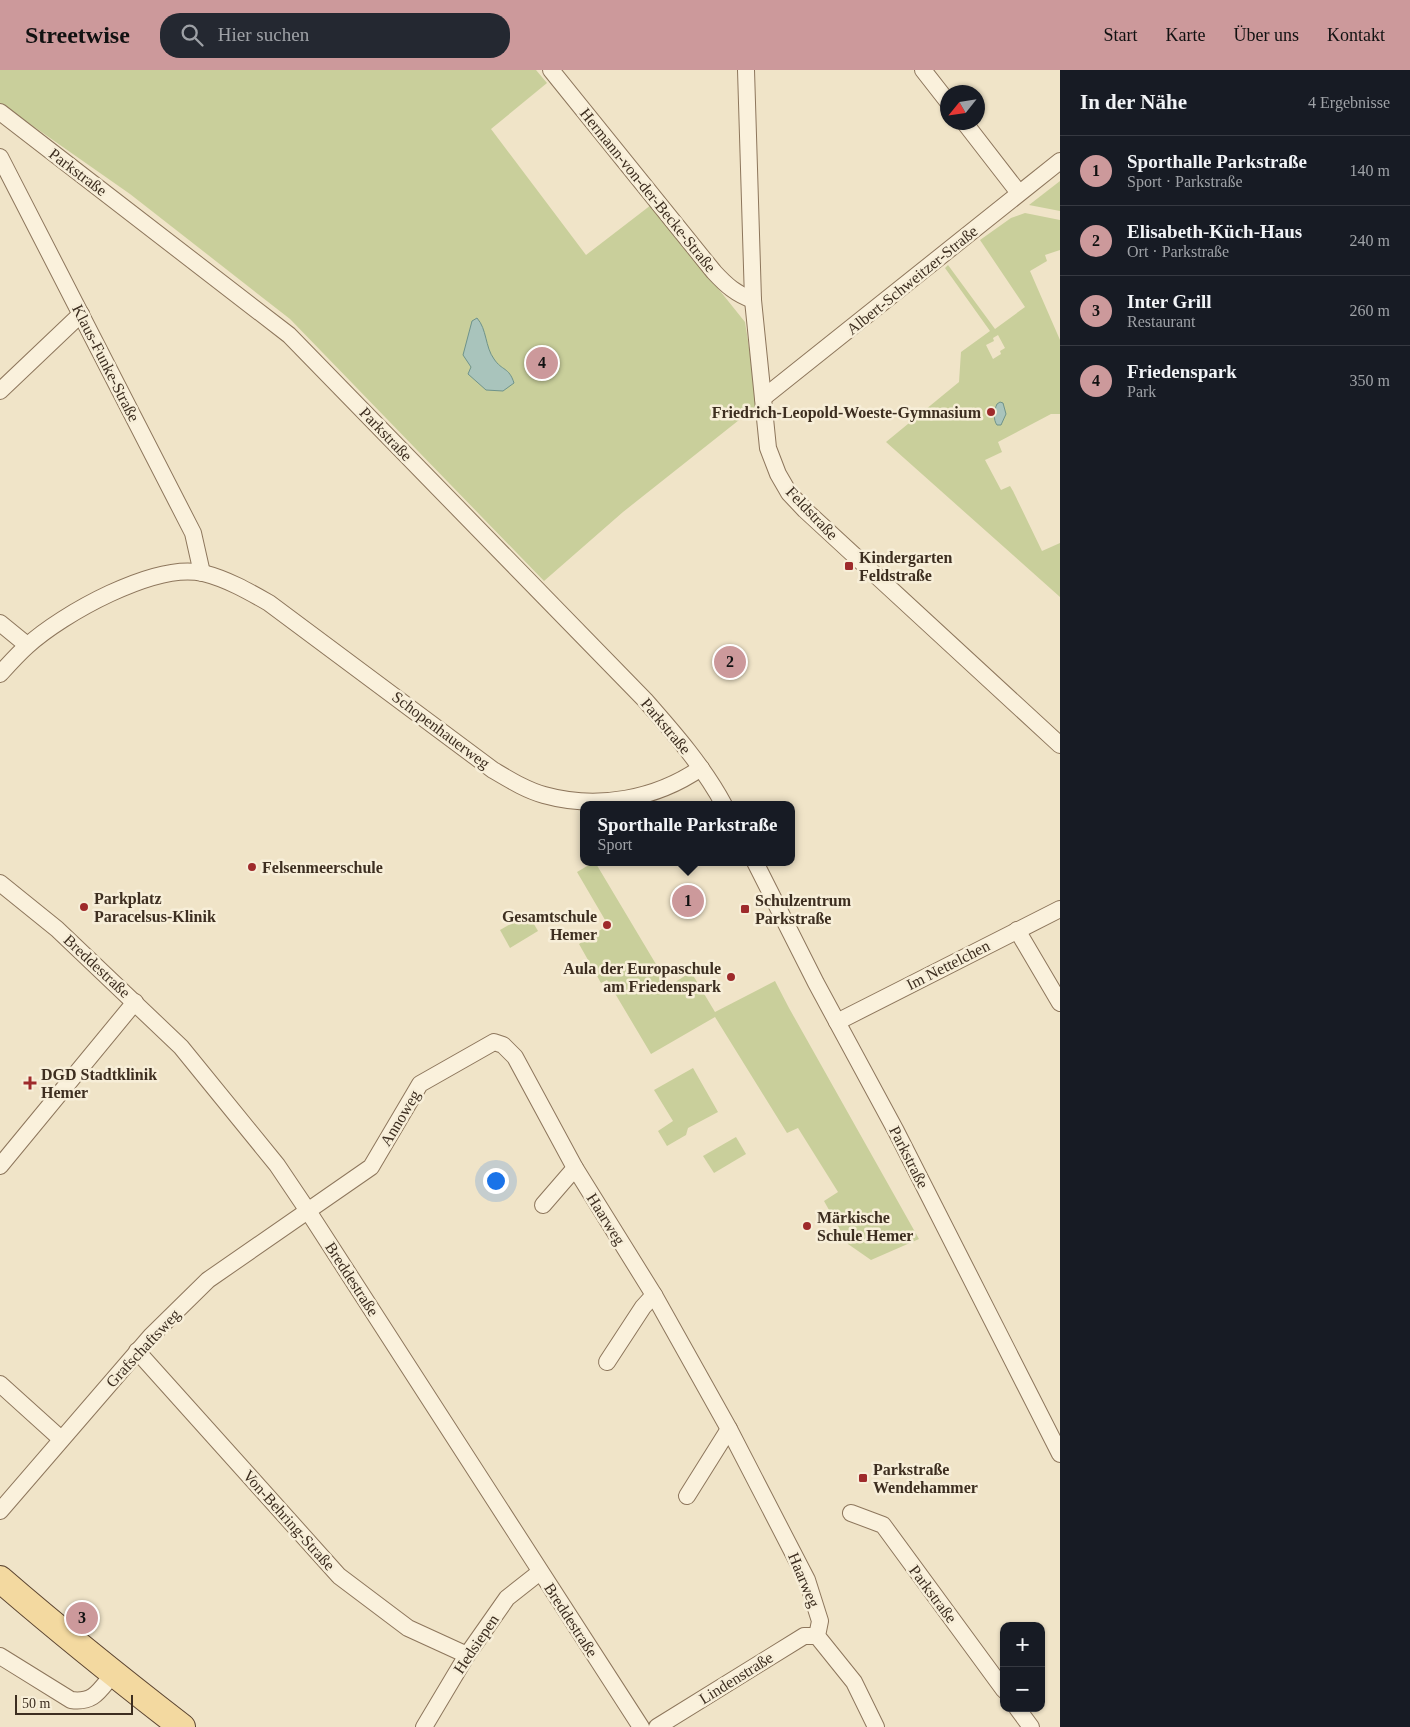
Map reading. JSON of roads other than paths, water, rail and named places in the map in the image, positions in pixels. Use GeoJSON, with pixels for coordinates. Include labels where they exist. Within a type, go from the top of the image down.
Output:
{"type":"FeatureCollection","features":[{"type":"Feature","properties":{"kind":"main road"},"geometry":{"type":"LineString","coordinates":[[0,1579],[113,1674],[182,1727]]}},
{"type":"Feature","properties":{"kind":"street","name":"Hermann-von-der-Becke-Straße"},"geometry":{"type":"LineString","coordinates":[[551,70],[721,279],[740,295],[753,300]]}},
{"type":"Feature","properties":{"kind":"street","name":"Feldstraße"},"geometry":{"type":"LineString","coordinates":[[746,70],[753,300],[768,448],[778,474],[789,493],[805,510],[1060,746]]}},
{"type":"Feature","properties":{"kind":"street"},"geometry":{"type":"LineString","coordinates":[[923,70],[940,92]]}},
{"type":"Feature","properties":{"kind":"street","name":"Parkstraße"},"geometry":{"type":"LineString","coordinates":[[0,112],[289,335],[616,669],[677,736],[702,768],[722,801]]}},
{"type":"Feature","properties":{"kind":"street"},"geometry":{"type":"LineString","coordinates":[[970,130],[1019,193]]}},
{"type":"Feature","properties":{"kind":"street","name":"Klaus-Funke-Straße"},"geometry":{"type":"LineString","coordinates":[[0,157],[193,533],[202,573]]}},
{"type":"Feature","properties":{"kind":"street","name":"Albert-Schweitzer-Straße"},"geometry":{"type":"LineString","coordinates":[[763,398],[1060,161]]}},
{"type":"Feature","properties":{"kind":"street"},"geometry":{"type":"LineString","coordinates":[[0,391],[81,314]]}},
{"type":"Feature","properties":{"kind":"street","name":"Schopenhauerweg"},"geometry":{"type":"LineString","coordinates":[[0,674],[27,645],[59,622],[112,592],[152,578],[174,573],[202,573],[238,586],[269,603],[493,770],[517,784],[543,795],[565,800],[582,801]]}},
{"type":"Feature","properties":{"kind":"street"},"geometry":{"type":"LineString","coordinates":[[0,623],[27,645]]}},
{"type":"Feature","properties":{"kind":"street","name":"Schopenhauerweg"},"geometry":{"type":"LineString","coordinates":[[610,801],[637,797],[688,778],[702,768]]}},
{"type":"Feature","properties":{"kind":"street","name":"Parkstraße"},"geometry":{"type":"LineString","coordinates":[[757,866],[836,1022],[896,1131],[1060,1454]]}},
{"type":"Feature","properties":{"kind":"street","name":"Breddestraße"},"geometry":{"type":"LineString","coordinates":[[0,883],[57,929],[181,1047],[277,1165],[641,1727]]}},
{"type":"Feature","properties":{"kind":"street","name":"Im Nettelchen"},"geometry":{"type":"LineString","coordinates":[[836,1022],[1060,908]]}},
{"type":"Feature","properties":{"kind":"street"},"geometry":{"type":"LineString","coordinates":[[1017,930],[1060,1003]]}},
{"type":"Feature","properties":{"kind":"street"},"geometry":{"type":"LineString","coordinates":[[0,1166],[135,1002]]}},
{"type":"Feature","properties":{"kind":"street","name":"Annoweg"},"geometry":{"type":"LineString","coordinates":[[308,1211],[371,1167],[420,1084],[494,1042],[503,1045]]}},
{"type":"Feature","properties":{"kind":"street","name":"Haarweg"},"geometry":{"type":"LineString","coordinates":[[503,1045],[516,1057],[574,1168],[654,1295],[728,1429],[807,1580],[820,1621],[817,1636]]}},
{"type":"Feature","properties":{"kind":"street"},"geometry":{"type":"LineString","coordinates":[[543,1205],[574,1168]]}},
{"type":"Feature","properties":{"kind":"street","name":"Grafschaftsweg"},"geometry":{"type":"LineString","coordinates":[[0,1511],[150,1336],[208,1280],[308,1211]]}},
{"type":"Feature","properties":{"kind":"street"},"geometry":{"type":"LineString","coordinates":[[607,1362],[643,1307],[654,1295]]}},
{"type":"Feature","properties":{"kind":"street","name":"Von-Behring-Straße"},"geometry":{"type":"LineString","coordinates":[[137,1351],[339,1576],[408,1628],[467,1655]]}},
{"type":"Feature","properties":{"kind":"street"},"geometry":{"type":"LineString","coordinates":[[0,1384],[61,1439]]}},
{"type":"Feature","properties":{"kind":"street"},"geometry":{"type":"LineString","coordinates":[[687,1496],[728,1429]]}},
{"type":"Feature","properties":{"kind":"street","name":"Parkstraße"},"geometry":{"type":"LineString","coordinates":[[851,1513],[883,1525],[1000,1685]]}},
{"type":"Feature","properties":{"kind":"street","name":"Hedsiepen"},"geometry":{"type":"LineString","coordinates":[[424,1727],[467,1655],[507,1598],[540,1572]]}},
{"type":"Feature","properties":{"kind":"street","name":"Lindenstraße"},"geometry":{"type":"LineString","coordinates":[[656,1727],[804,1636],[817,1636]]}},
{"type":"Feature","properties":{"kind":"street"},"geometry":{"type":"LineString","coordinates":[[817,1636],[854,1682],[876,1727]]}},
{"type":"Feature","properties":{"kind":"street"},"geometry":{"type":"LineString","coordinates":[[0,1656],[71,1700],[82,1702],[95,1696],[113,1674]]}},
{"type":"Feature","properties":{"kind":"street"},"geometry":{"type":"LineString","coordinates":[[1020,1712],[1031,1727]]}},
{"type":"Feature","properties":{"kind":"water"},"geometry":{"type":"Polygon","coordinates":[[[477,318],[483,327],[491,354],[497,363],[510,374],[514,383],[503,391],[486,390],[468,374],[471,367],[463,355],[472,321],[477,318]]]}},
{"type":"Feature","properties":{"kind":"water"},"geometry":{"type":"Polygon","coordinates":[[[1003,403],[1006,414],[1001,425],[997,425],[995,412],[997,404],[1003,403]]]}},
{"type":"Feature","properties":{"kind":"place","name":"Friedenspark"},"geometry":{"type":"Point","coordinates":[542,363]}},
{"type":"Feature","properties":{"kind":"place","name":"Friedrich-Leopold-Woeste-Gymnasium"},"geometry":{"type":"Point","coordinates":[991,412]}},
{"type":"Feature","properties":{"kind":"place","name":"Kindergarten Feldstraße"},"geometry":{"type":"Point","coordinates":[849,566]}},
{"type":"Feature","properties":{"kind":"place","name":"Elisabeth-Küch-Haus"},"geometry":{"type":"Point","coordinates":[730,662]}},
{"type":"Feature","properties":{"kind":"place","name":"Felsenmeerschule"},"geometry":{"type":"Point","coordinates":[252,867]}},
{"type":"Feature","properties":{"kind":"place","name":"Sporthalle Parkstraße"},"geometry":{"type":"Point","coordinates":[688,901]}},
{"type":"Feature","properties":{"kind":"place","name":"Parkplatz Paracelsus-Klinik"},"geometry":{"type":"Point","coordinates":[84,907]}},
{"type":"Feature","properties":{"kind":"place","name":"Schulzentrum Parkstraße"},"geometry":{"type":"Point","coordinates":[745,909]}},
{"type":"Feature","properties":{"kind":"place","name":"Gesamtschule Hemer"},"geometry":{"type":"Point","coordinates":[607,925]}},
{"type":"Feature","properties":{"kind":"place","name":"Aula der Europaschule am Friedenspark"},"geometry":{"type":"Point","coordinates":[731,977]}},
{"type":"Feature","properties":{"kind":"place","name":"DGD Stadtklinik Hemer"},"geometry":{"type":"Point","coordinates":[30,1083]}},
{"type":"Feature","properties":{"kind":"place","name":"Märkische Schule Hemer"},"geometry":{"type":"Point","coordinates":[807,1226]}},
{"type":"Feature","properties":{"kind":"place","name":"Parkstraße Wendehammer"},"geometry":{"type":"Point","coordinates":[863,1478]}},
{"type":"Feature","properties":{"kind":"place","name":"Inter Grill"},"geometry":{"type":"Point","coordinates":[82,1618]}}]}
